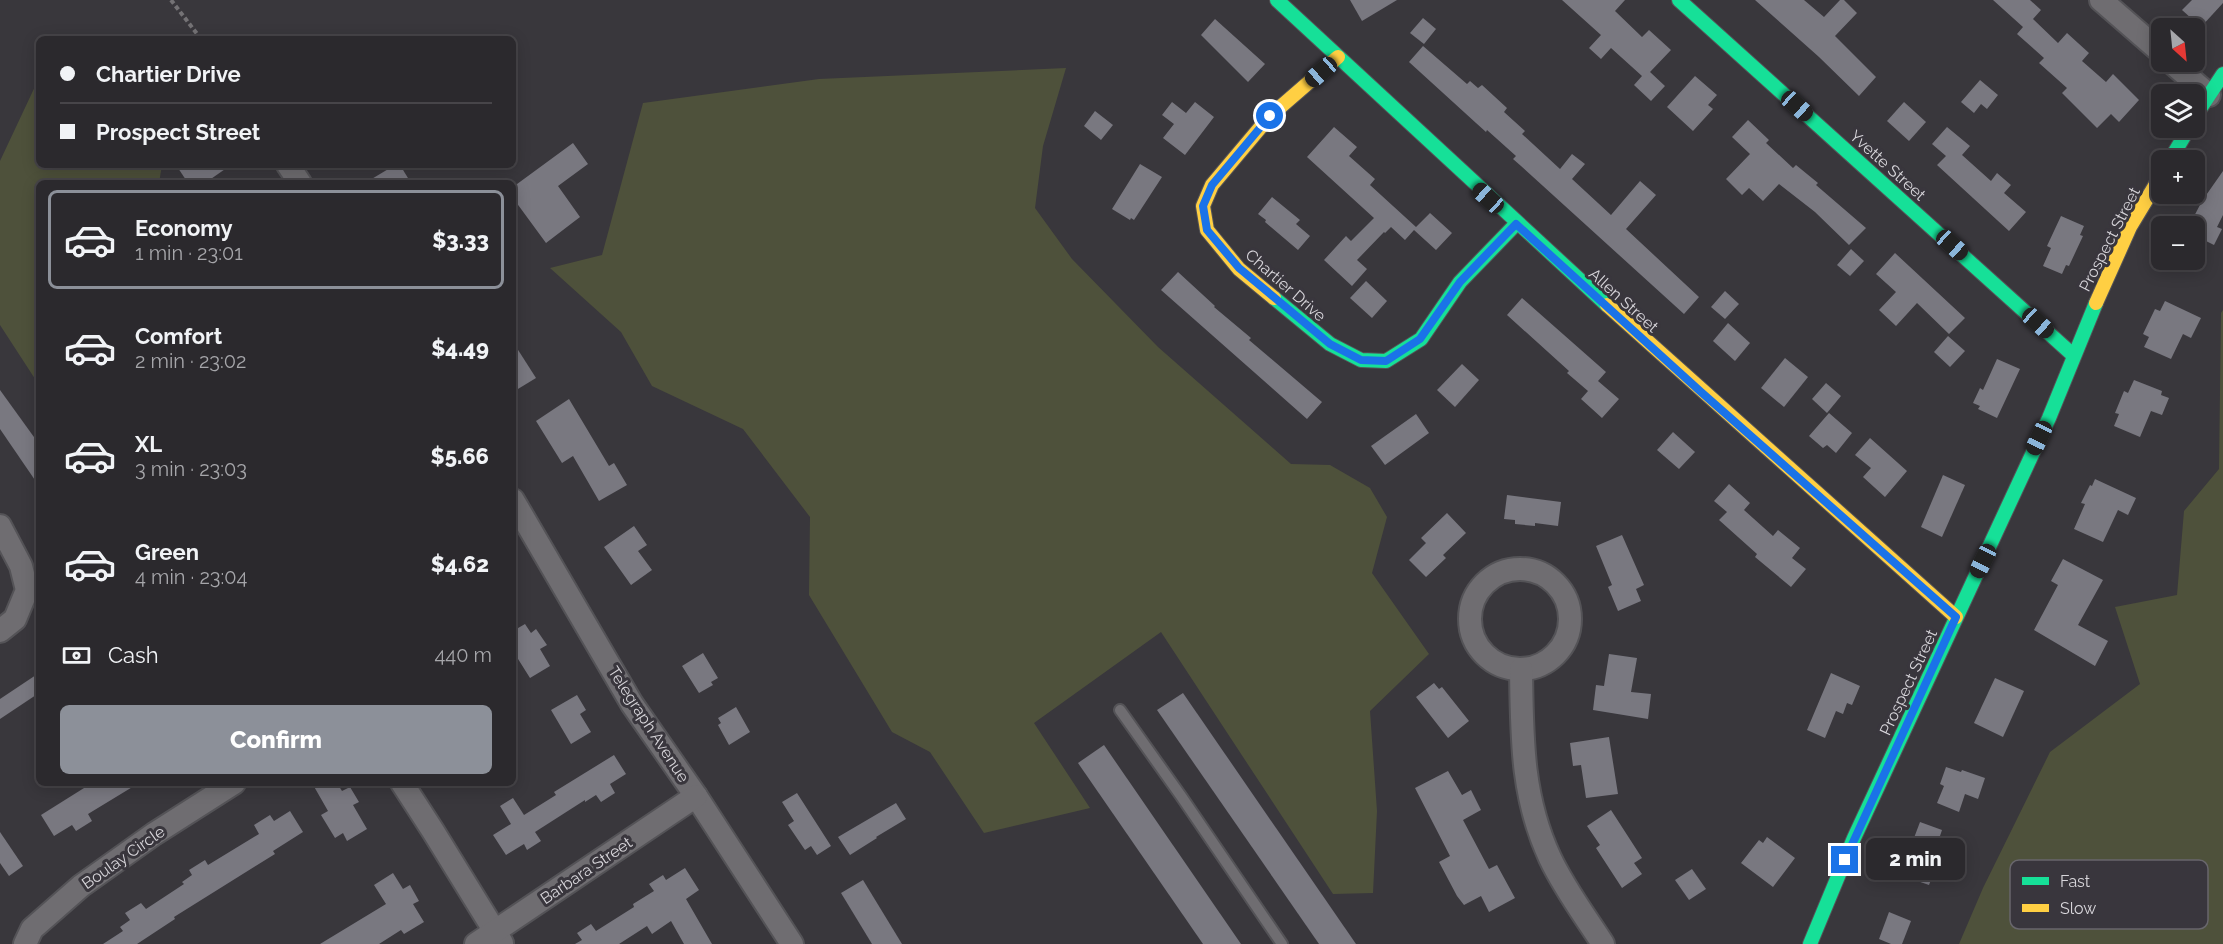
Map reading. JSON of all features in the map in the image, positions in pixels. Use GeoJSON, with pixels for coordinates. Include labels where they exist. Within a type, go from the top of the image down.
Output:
{"type":"FeatureCollection","features":[{"type":"Feature","properties":{"kind":"street","name":"Allen Street"},"geometry":{"type":"LineString","coordinates":[[1277,0],[1516,224],[1701,392],[1956,617]]}},
{"type":"Feature","properties":{"kind":"street","name":"Yvette Street"},"geometry":{"type":"LineString","coordinates":[[1679,0],[2073,355]]}},
{"type":"Feature","properties":{"kind":"street"},"geometry":{"type":"LineString","coordinates":[[2102,0],[2151,43]]}},
{"type":"Feature","properties":{"kind":"street","name":"Chartier Drive"},"geometry":{"type":"LineString","coordinates":[[1338,57],[1270,116],[1212,185],[1203,206],[1207,230],[1239,268],[1330,344],[1361,360],[1386,361],[1420,339],[1460,282],[1516,224]]}},
{"type":"Feature","properties":{"kind":"street"},"geometry":{"type":"LineString","coordinates":[[2183,72],[2209,95]]}},
{"type":"Feature","properties":{"kind":"street"},"geometry":{"type":"LineString","coordinates":[[2205,101],[2223,74]]}},
{"type":"Feature","properties":{"kind":"street","name":"Prospect Street"},"geometry":{"type":"LineString","coordinates":[[1810,944],[1854,838],[2049,418],[2073,355],[2130,227],[2151,192]]}},
{"type":"Feature","properties":{"kind":"street","name":"Telegraph Avenue"},"geometry":{"type":"LineString","coordinates":[[516,505],[632,704],[696,796],[792,944]]}},
{"type":"Feature","properties":{"kind":"street"},"geometry":{"type":"LineString","coordinates":[[0,526],[21,566],[27,590],[15,619],[0,631]]}},
{"type":"Feature","properties":{"kind":"street"},"geometry":{"type":"LineString","coordinates":[[1520,570],[1539,573],[1555,584],[1566,600],[1570,619],[1567,638],[1556,654],[1540,665],[1521,669],[1502,666],[1485,655],[1475,639],[1471,620],[1474,601],[1485,585],[1501,574],[1520,570]]}},
{"type":"Feature","properties":{"kind":"street"},"geometry":{"type":"LineString","coordinates":[[1521,669],[1524,769],[1538,830],[1565,886],[1603,944]]}},
{"type":"Feature","properties":{"kind":"street","name":"Boulay Circle"},"geometry":{"type":"LineString","coordinates":[[25,944],[32,929],[81,886],[153,834],[229,786]]}},
{"type":"Feature","properties":{"kind":"street"},"geometry":{"type":"LineString","coordinates":[[404,786],[434,831],[491,940]]}},
{"type":"Feature","properties":{"kind":"street","name":"Barbara Street"},"geometry":{"type":"LineString","coordinates":[[491,940],[696,796]]}},
{"type":"Feature","properties":{"kind":"lane"},"geometry":{"type":"LineString","coordinates":[[1120,710],[1282,944]]}},
{"type":"Feature","properties":{"kind":"path"},"geometry":{"type":"LineString","coordinates":[[171,0],[199,36]]}},
{"type":"Feature","properties":{"kind":"green space"},"geometry":{"type":"Polygon","coordinates":[[[1066,68],[1043,146],[1035,208],[1072,259],[1158,347],[1291,464],[1330,465],[1370,488],[1387,517],[1372,573],[1429,654],[1370,711],[1377,811],[1373,893],[1333,894],[1161,632],[1034,723],[1090,808],[984,833],[930,752],[892,732],[809,595],[810,517],[743,429],[652,386],[621,332],[550,268],[602,255],[643,103],[819,79],[1066,68]]]}},
{"type":"Feature","properties":{"kind":"green space"},"geometry":{"type":"Polygon","coordinates":[[[36,84],[36,168],[162,168],[160,180],[36,180],[36,380],[0,325],[0,161],[36,84]]]}},
{"type":"Feature","properties":{"kind":"green space"},"geometry":{"type":"Polygon","coordinates":[[[2223,310],[2223,944],[1959,944],[1983,888],[2050,752],[2140,684],[2115,607],[2177,595],[2184,511],[2219,469],[2221,313],[2223,310]]]}},
{"type":"Feature","properties":{"kind":"building"},"geometry":{"type":"Polygon","coordinates":[[[1350,0],[1397,0],[1362,21],[1350,0]]]}},
{"type":"Feature","properties":{"kind":"building"},"geometry":{"type":"Polygon","coordinates":[[[1562,0],[1625,0],[1615,11],[1642,37],[1649,30],[1671,50],[1650,72],[1665,86],[1651,101],[1634,85],[1642,76],[1611,48],[1601,59],[1589,48],[1601,35],[1562,0]]]}},
{"type":"Feature","properties":{"kind":"building"},"geometry":{"type":"Polygon","coordinates":[[[1755,0],[1804,0],[1824,17],[1840,0],[1844,0],[1857,13],[1835,36],[1876,77],[1859,96],[1755,0]]]}},
{"type":"Feature","properties":{"kind":"building"},"geometry":{"type":"Polygon","coordinates":[[[1993,0],[2030,0],[2041,10],[2033,19],[2058,43],[2067,33],[2089,53],[2082,61],[2106,82],[2113,74],[2139,100],[2119,122],[2111,114],[2097,128],[2062,93],[2067,88],[2039,63],[2044,58],[2017,34],[2023,27],[1993,0]]]}},
{"type":"Feature","properties":{"kind":"building"},"geometry":{"type":"Polygon","coordinates":[[[2192,0],[2223,0],[2223,3],[2205,23],[2205,18],[2191,18],[2182,10],[2192,0]]]}},
{"type":"Feature","properties":{"kind":"building"},"geometry":{"type":"Polygon","coordinates":[[[1423,18],[1436,29],[1424,44],[1410,33],[1423,18]]]}},
{"type":"Feature","properties":{"kind":"building"},"geometry":{"type":"Polygon","coordinates":[[[1215,19],[1265,64],[1248,82],[1201,35],[1215,19]]]}},
{"type":"Feature","properties":{"kind":"building"},"geometry":{"type":"Polygon","coordinates":[[[1423,46],[1467,84],[1470,81],[1478,88],[1482,85],[1507,108],[1504,112],[1525,131],[1522,134],[1560,169],[1572,154],[1585,164],[1572,179],[1611,215],[1640,181],[1656,195],[1626,229],[1699,297],[1684,314],[1513,159],[1516,156],[1409,62],[1423,46]]]}},
{"type":"Feature","properties":{"kind":"building"},"geometry":{"type":"Polygon","coordinates":[[[1695,76],[1717,95],[1708,105],[1713,109],[1693,131],[1667,107],[1695,76]]]}},
{"type":"Feature","properties":{"kind":"building"},"geometry":{"type":"Polygon","coordinates":[[[1980,80],[1998,95],[1987,109],[1981,104],[1974,113],[1961,102],[1980,80]]]}},
{"type":"Feature","properties":{"kind":"building"},"geometry":{"type":"Polygon","coordinates":[[[1172,102],[1186,113],[1195,102],[1214,117],[1185,155],[1163,138],[1174,124],[1162,115],[1172,102]]]}},
{"type":"Feature","properties":{"kind":"building"},"geometry":{"type":"Polygon","coordinates":[[[1904,102],[1926,122],[1909,141],[1887,121],[1904,102]]]}},
{"type":"Feature","properties":{"kind":"building"},"geometry":{"type":"Polygon","coordinates":[[[1095,111],[1113,125],[1101,140],[1084,126],[1095,111]]]}},
{"type":"Feature","properties":{"kind":"building"},"geometry":{"type":"Polygon","coordinates":[[[1748,120],[1769,140],[1766,143],[1793,168],[1796,165],[1818,183],[1816,185],[1866,228],[1849,245],[1815,212],[1779,184],[1763,201],[1749,188],[1742,195],[1726,179],[1750,154],[1732,137],[1748,120]]]}},
{"type":"Feature","properties":{"kind":"building"},"geometry":{"type":"Polygon","coordinates":[[[1334,127],[1357,147],[1349,156],[1375,179],[1370,185],[1416,227],[1430,213],[1452,233],[1436,250],[1414,230],[1405,240],[1391,227],[1357,260],[1367,269],[1352,286],[1324,260],[1346,236],[1351,241],[1374,218],[1307,157],[1334,127]]]}},
{"type":"Feature","properties":{"kind":"building"},"geometry":{"type":"Polygon","coordinates":[[[1947,127],[1970,146],[1962,155],[1991,181],[1997,173],[2011,185],[2004,193],[2026,212],[2009,231],[1937,165],[1946,156],[1932,144],[1947,127]]]}},
{"type":"Feature","properties":{"kind":"building"},"geometry":{"type":"Polygon","coordinates":[[[573,143],[588,164],[558,186],[580,217],[546,243],[516,202],[516,185],[573,143]]]}},
{"type":"Feature","properties":{"kind":"building"},"geometry":{"type":"Polygon","coordinates":[[[1140,164],[1162,177],[1134,220],[1131,218],[1130,220],[1112,209],[1140,164]]]}},
{"type":"Feature","properties":{"kind":"building"},"geometry":{"type":"Polygon","coordinates":[[[178,168],[227,168],[209,180],[186,180],[178,168]]]}},
{"type":"Feature","properties":{"kind":"building"},"geometry":{"type":"Polygon","coordinates":[[[390,168],[402,168],[409,180],[370,180],[390,168]]]}},
{"type":"Feature","properties":{"kind":"building"},"geometry":{"type":"Polygon","coordinates":[[[2223,171],[2223,215],[2217,227],[2222,229],[2214,245],[2206,241],[2205,243],[2205,216],[2194,216],[2200,204],[2205,204],[2205,197],[2223,171]]]}},
{"type":"Feature","properties":{"kind":"building"},"geometry":{"type":"Polygon","coordinates":[[[1272,197],[1300,220],[1296,224],[1310,236],[1298,250],[1258,214],[1272,197]]]}},
{"type":"Feature","properties":{"kind":"building"},"geometry":{"type":"Polygon","coordinates":[[[2061,216],[2084,226],[2080,235],[2083,236],[2069,266],[2066,265],[2062,274],[2043,266],[2051,248],[2047,246],[2061,216]]]}},
{"type":"Feature","properties":{"kind":"building"},"geometry":{"type":"Polygon","coordinates":[[[1851,249],[1864,261],[1850,276],[1837,265],[1851,249]]]}},
{"type":"Feature","properties":{"kind":"building"},"geometry":{"type":"Polygon","coordinates":[[[1895,253],[1965,318],[1949,334],[1917,303],[1896,326],[1879,310],[1896,292],[1876,274],[1895,253]]]}},
{"type":"Feature","properties":{"kind":"building"},"geometry":{"type":"Polygon","coordinates":[[[1178,272],[1214,307],[1251,338],[1249,340],[1322,402],[1307,419],[1161,290],[1178,272]]]}},
{"type":"Feature","properties":{"kind":"building"},"geometry":{"type":"Polygon","coordinates":[[[1366,281],[1387,301],[1372,318],[1350,298],[1366,281]]]}},
{"type":"Feature","properties":{"kind":"building"},"geometry":{"type":"Polygon","coordinates":[[[1725,291],[1739,304],[1725,319],[1711,307],[1725,291]]]}},
{"type":"Feature","properties":{"kind":"building"},"geometry":{"type":"Polygon","coordinates":[[[1522,298],[1606,372],[1598,381],[1619,399],[1602,418],[1581,399],[1588,391],[1507,315],[1522,298]]]}},
{"type":"Feature","properties":{"kind":"building"},"geometry":{"type":"Polygon","coordinates":[[[2165,301],[2201,318],[2191,338],[2183,334],[2171,359],[2144,347],[2149,337],[2143,334],[2155,309],[2160,311],[2165,301]]]}},
{"type":"Feature","properties":{"kind":"building"},"geometry":{"type":"Polygon","coordinates":[[[1728,323],[1750,343],[1735,361],[1713,341],[1728,323]]]}},
{"type":"Feature","properties":{"kind":"building"},"geometry":{"type":"Polygon","coordinates":[[[1948,336],[1965,351],[1950,367],[1934,352],[1948,336]]]}},
{"type":"Feature","properties":{"kind":"building"},"geometry":{"type":"Polygon","coordinates":[[[516,347],[536,378],[516,390],[516,347]]]}},
{"type":"Feature","properties":{"kind":"building"},"geometry":{"type":"Polygon","coordinates":[[[1785,358],[1808,377],[1784,407],[1761,388],[1785,358]]]}},
{"type":"Feature","properties":{"kind":"building"},"geometry":{"type":"Polygon","coordinates":[[[1997,359],[2020,369],[1997,418],[1978,409],[1980,406],[1973,403],[1980,388],[1983,390],[1997,359]]]}},
{"type":"Feature","properties":{"kind":"building"},"geometry":{"type":"Polygon","coordinates":[[[1462,364],[1479,380],[1455,407],[1437,390],[1462,364]]]}},
{"type":"Feature","properties":{"kind":"building"},"geometry":{"type":"Polygon","coordinates":[[[2134,380],[2162,391],[2161,395],[2169,398],[2162,415],[2151,411],[2140,437],[2114,426],[2119,414],[2115,413],[2124,391],[2128,393],[2134,380]]]}},
{"type":"Feature","properties":{"kind":"building"},"geometry":{"type":"Polygon","coordinates":[[[1826,383],[1841,396],[1827,413],[1812,399],[1826,383]]]}},
{"type":"Feature","properties":{"kind":"building"},"geometry":{"type":"Polygon","coordinates":[[[0,390],[36,440],[36,482],[0,429],[0,390]]]}},
{"type":"Feature","properties":{"kind":"building"},"geometry":{"type":"Polygon","coordinates":[[[569,399],[609,466],[614,463],[627,485],[599,501],[573,456],[562,463],[536,421],[569,399]]]}},
{"type":"Feature","properties":{"kind":"building"},"geometry":{"type":"Polygon","coordinates":[[[1829,413],[1852,433],[1836,453],[1827,445],[1823,448],[1809,436],[1829,413]]]}},
{"type":"Feature","properties":{"kind":"building"},"geometry":{"type":"Polygon","coordinates":[[[1416,414],[1429,433],[1385,465],[1371,446],[1416,414]]]}},
{"type":"Feature","properties":{"kind":"building"},"geometry":{"type":"Polygon","coordinates":[[[1673,432],[1695,452],[1679,469],[1657,450],[1673,432]]]}},
{"type":"Feature","properties":{"kind":"building"},"geometry":{"type":"Polygon","coordinates":[[[1870,438],[1907,471],[1885,497],[1863,477],[1871,468],[1855,455],[1870,438]]]}},
{"type":"Feature","properties":{"kind":"building"},"geometry":{"type":"Polygon","coordinates":[[[1943,475],[1965,485],[1942,537],[1921,527],[1943,475]]]}},
{"type":"Feature","properties":{"kind":"building"},"geometry":{"type":"Polygon","coordinates":[[[2095,479],[2136,498],[2128,515],[2118,510],[2103,542],[2074,529],[2085,504],[2081,503],[2095,479]]]}},
{"type":"Feature","properties":{"kind":"building"},"geometry":{"type":"Polygon","coordinates":[[[1729,484],[1750,503],[1744,510],[1773,536],[1778,530],[1800,548],[1792,558],[1806,569],[1791,587],[1755,557],[1757,554],[1719,520],[1727,512],[1714,501],[1729,484]]]}},
{"type":"Feature","properties":{"kind":"building"},"geometry":{"type":"Polygon","coordinates":[[[1507,495],[1561,502],[1558,526],[1535,523],[1535,526],[1515,524],[1515,520],[1504,519],[1507,495]]]}},
{"type":"Feature","properties":{"kind":"building"},"geometry":{"type":"Polygon","coordinates":[[[1447,513],[1466,533],[1443,555],[1446,558],[1426,577],[1409,560],[1426,543],[1421,538],[1447,513]]]}},
{"type":"Feature","properties":{"kind":"building"},"geometry":{"type":"Polygon","coordinates":[[[634,526],[647,545],[638,551],[652,570],[631,585],[604,547],[634,526]]]}},
{"type":"Feature","properties":{"kind":"building"},"geometry":{"type":"Polygon","coordinates":[[[1622,535],[1644,585],[1636,589],[1641,601],[1618,611],[1608,587],[1612,585],[1596,546],[1622,535]]]}},
{"type":"Feature","properties":{"kind":"building"},"geometry":{"type":"Polygon","coordinates":[[[2063,559],[2103,580],[2078,625],[2108,641],[2095,666],[2034,630],[2058,585],[2051,581],[2063,559]]]}},
{"type":"Feature","properties":{"kind":"building"},"geometry":{"type":"Polygon","coordinates":[[[525,624],[531,633],[536,629],[547,645],[540,649],[550,666],[530,678],[516,656],[516,629],[525,624]]]}},
{"type":"Feature","properties":{"kind":"building"},"geometry":{"type":"Polygon","coordinates":[[[703,653],[718,678],[711,682],[713,685],[699,693],[682,666],[703,653]]]}},
{"type":"Feature","properties":{"kind":"building"},"geometry":{"type":"Polygon","coordinates":[[[1609,654],[1637,658],[1631,692],[1651,694],[1648,719],[1593,710],[1596,685],[1604,686],[1609,654]]]}},
{"type":"Feature","properties":{"kind":"building"},"geometry":{"type":"Polygon","coordinates":[[[1831,673],[1860,686],[1852,705],[1847,703],[1843,714],[1836,711],[1825,738],[1807,730],[1831,673]]]}},
{"type":"Feature","properties":{"kind":"building"},"geometry":{"type":"Polygon","coordinates":[[[36,675],[36,695],[0,719],[0,699],[36,675]]]}},
{"type":"Feature","properties":{"kind":"building"},"geometry":{"type":"Polygon","coordinates":[[[1995,678],[2024,691],[2003,737],[1974,723],[1995,678]]]}},
{"type":"Feature","properties":{"kind":"building"},"geometry":{"type":"Polygon","coordinates":[[[1434,683],[1439,689],[1442,687],[1469,721],[1448,738],[1416,697],[1434,683]]]}},
{"type":"Feature","properties":{"kind":"building"},"geometry":{"type":"Polygon","coordinates":[[[1183,693],[1356,944],[1319,944],[1157,710],[1183,693]]]}},
{"type":"Feature","properties":{"kind":"building"},"geometry":{"type":"Polygon","coordinates":[[[577,695],[586,710],[580,714],[591,732],[571,744],[551,710],[577,695]]]}},
{"type":"Feature","properties":{"kind":"building"},"geometry":{"type":"Polygon","coordinates":[[[736,707],[750,732],[729,745],[718,725],[721,723],[718,718],[736,707]]]}},
{"type":"Feature","properties":{"kind":"building"},"geometry":{"type":"Polygon","coordinates":[[[1609,737],[1618,794],[1586,798],[1581,765],[1573,766],[1570,743],[1609,737]]]}},
{"type":"Feature","properties":{"kind":"building"},"geometry":{"type":"Polygon","coordinates":[[[1104,745],[1241,944],[1203,944],[1078,763],[1104,745]]]}},
{"type":"Feature","properties":{"kind":"building"},"geometry":{"type":"Polygon","coordinates":[[[614,755],[626,774],[610,784],[615,793],[601,802],[596,795],[585,802],[585,800],[535,832],[541,841],[527,850],[524,844],[506,855],[493,835],[511,824],[500,806],[513,798],[524,815],[556,795],[554,792],[614,755]]]}},
{"type":"Feature","properties":{"kind":"building"},"geometry":{"type":"Polygon","coordinates":[[[1946,767],[1985,778],[1978,799],[1965,794],[1959,812],[1937,803],[1944,786],[1940,784],[1946,767]]]}},
{"type":"Feature","properties":{"kind":"building"},"geometry":{"type":"Polygon","coordinates":[[[1448,771],[1462,795],[1471,790],[1481,810],[1463,820],[1489,869],[1497,865],[1515,898],[1489,912],[1481,896],[1464,905],[1457,896],[1439,862],[1450,856],[1415,788],[1448,771]]]}},
{"type":"Feature","properties":{"kind":"building"},"geometry":{"type":"Polygon","coordinates":[[[87,786],[134,786],[88,814],[92,821],[76,831],[72,825],[54,836],[41,815],[87,786]]]}},
{"type":"Feature","properties":{"kind":"building"},"geometry":{"type":"Polygon","coordinates":[[[314,786],[339,786],[342,791],[350,787],[359,802],[353,805],[367,829],[347,841],[343,833],[335,838],[321,815],[328,811],[314,786]]]}},
{"type":"Feature","properties":{"kind":"building"},"geometry":{"type":"Polygon","coordinates":[[[797,793],[831,846],[817,855],[811,846],[805,850],[788,825],[794,821],[782,802],[797,793]]]}},
{"type":"Feature","properties":{"kind":"building"},"geometry":{"type":"Polygon","coordinates":[[[896,803],[906,819],[850,855],[838,837],[896,803]]]}},
{"type":"Feature","properties":{"kind":"building"},"geometry":{"type":"Polygon","coordinates":[[[1611,810],[1642,858],[1634,863],[1642,874],[1622,888],[1596,848],[1600,845],[1587,826],[1611,810]]]}},
{"type":"Feature","properties":{"kind":"building"},"geometry":{"type":"Polygon","coordinates":[[[290,811],[303,832],[273,851],[275,854],[174,917],[175,919],[137,944],[103,944],[123,931],[120,927],[130,920],[125,913],[141,903],[146,909],[184,884],[182,882],[192,875],[189,870],[205,860],[208,865],[259,834],[254,825],[270,815],[274,821],[290,811]]]}},
{"type":"Feature","properties":{"kind":"building"},"geometry":{"type":"Polygon","coordinates":[[[1920,822],[1942,830],[1935,851],[1941,853],[1929,885],[1900,875],[1920,822]]]}},
{"type":"Feature","properties":{"kind":"building"},"geometry":{"type":"Polygon","coordinates":[[[0,832],[23,866],[9,876],[0,863],[0,832]]]}},
{"type":"Feature","properties":{"kind":"building"},"geometry":{"type":"Polygon","coordinates":[[[1767,837],[1795,858],[1773,887],[1741,863],[1759,840],[1763,843],[1767,837]]]}},
{"type":"Feature","properties":{"kind":"building"},"geometry":{"type":"Polygon","coordinates":[[[685,868],[699,890],[686,899],[712,944],[684,944],[671,921],[652,934],[647,926],[619,944],[575,944],[582,940],[577,933],[591,924],[596,931],[634,907],[633,904],[654,891],[649,884],[663,875],[666,880],[685,868]]]}},
{"type":"Feature","properties":{"kind":"building"},"geometry":{"type":"Polygon","coordinates":[[[1692,869],[1706,889],[1689,900],[1675,880],[1692,869]]]}},
{"type":"Feature","properties":{"kind":"building"},"geometry":{"type":"Polygon","coordinates":[[[393,873],[403,889],[410,885],[419,901],[413,904],[424,922],[404,934],[401,930],[379,944],[320,944],[386,904],[374,885],[393,873]]]}},
{"type":"Feature","properties":{"kind":"building"},"geometry":{"type":"Polygon","coordinates":[[[863,880],[902,944],[872,944],[841,893],[863,880]]]}},
{"type":"Feature","properties":{"kind":"building"},"geometry":{"type":"Polygon","coordinates":[[[1889,912],[1911,921],[1902,944],[1891,944],[1879,939],[1889,912]]]}},
{"type":"Feature","properties":{"kind":"traffic: fast"},"geometry":{"type":"LineString","coordinates":[[1277,0],[1607,305]]}},
{"type":"Feature","properties":{"kind":"traffic: fast"},"geometry":{"type":"LineString","coordinates":[[1679,0],[2073,355]]}},
{"type":"Feature","properties":{"kind":"traffic: fast"},"geometry":{"type":"LineString","coordinates":[[2205,101],[2223,74]]}},
{"type":"Feature","properties":{"kind":"traffic: fast"},"geometry":{"type":"LineString","coordinates":[[2176,150],[2183,138]]}},
{"type":"Feature","properties":{"kind":"traffic: fast"},"geometry":{"type":"LineString","coordinates":[[1274,298],[1330,344],[1361,360],[1386,361],[1421,339],[1460,282],[1516,224]]}},
{"type":"Feature","properties":{"kind":"traffic: fast"},"geometry":{"type":"LineString","coordinates":[[1810,944],[1854,838],[2049,418],[2096,303]]}},
{"type":"Feature","properties":{"kind":"traffic: slow"},"geometry":{"type":"LineString","coordinates":[[1274,298],[1239,269],[1207,230],[1203,206],[1212,185],[1270,116],[1338,57]]}},
{"type":"Feature","properties":{"kind":"traffic: slow"},"geometry":{"type":"LineString","coordinates":[[2096,303],[2130,227],[2151,192]]}},
{"type":"Feature","properties":{"kind":"traffic: slow"},"geometry":{"type":"LineString","coordinates":[[1607,305],[1956,617]]}},
{"type":"Feature","properties":{"kind":"route"},"geometry":{"type":"LineString","coordinates":[[1270,116],[1212,185],[1203,206],[1207,230],[1239,268],[1330,344],[1361,360],[1386,361],[1420,339],[1460,282],[1516,224],[1701,392],[1956,617],[1845,860]]}}]}
